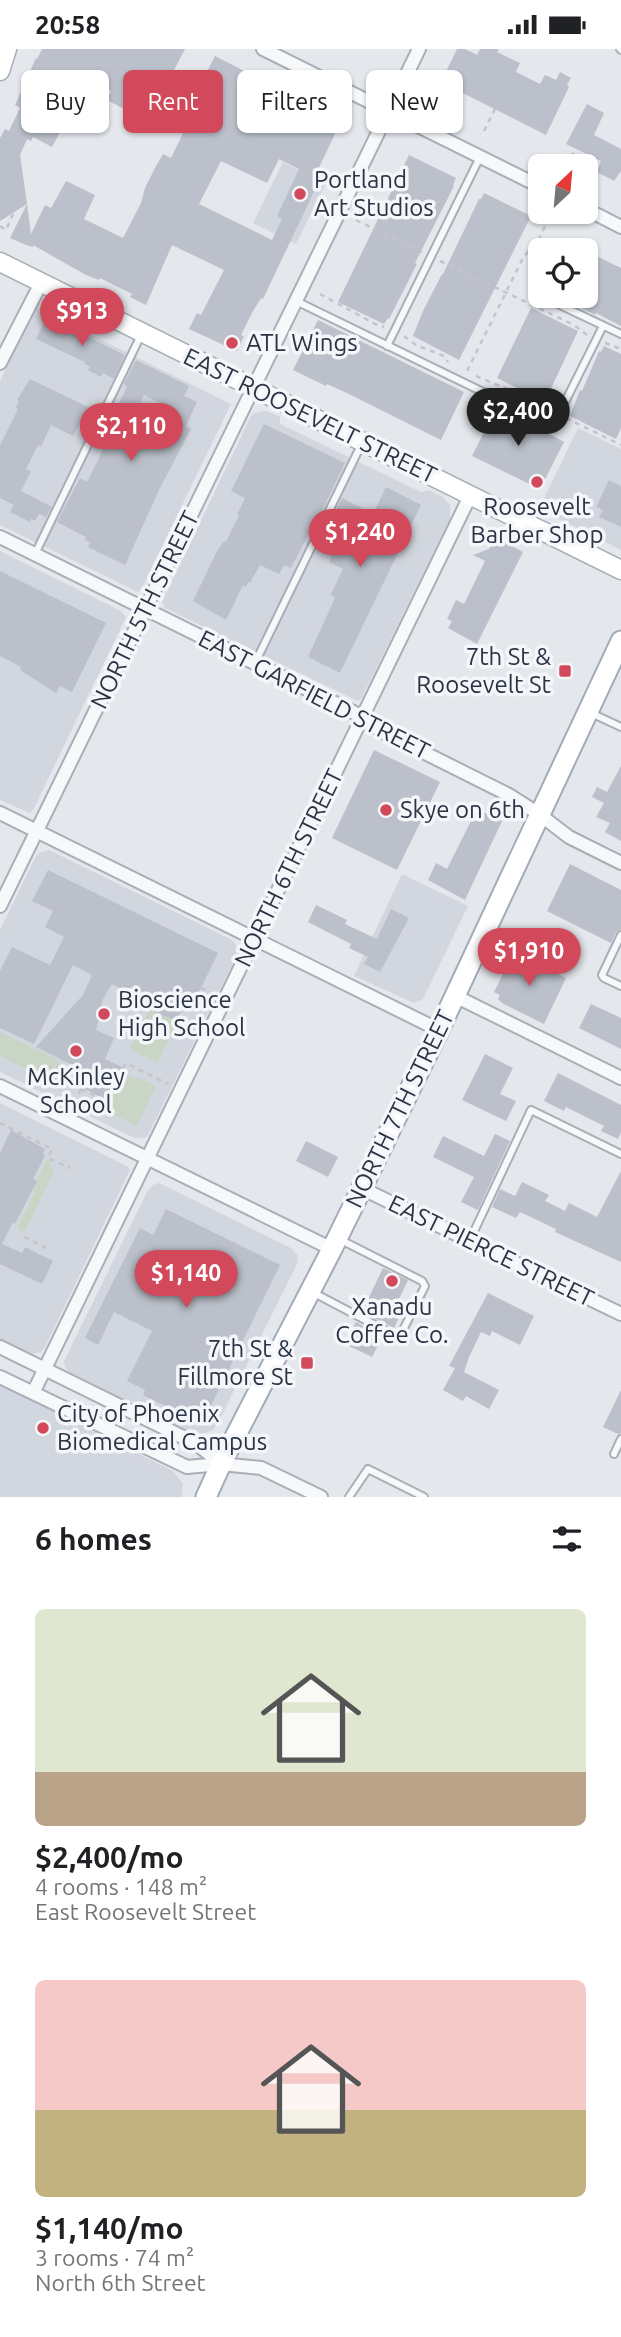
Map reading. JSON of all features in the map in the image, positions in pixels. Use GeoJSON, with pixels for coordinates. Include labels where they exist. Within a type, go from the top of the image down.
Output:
{"type":"FeatureCollection","features":[{"type":"Feature","properties":{"kind":"main road","name":"NORTH 7TH STREET"},"geometry":{"type":"LineString","coordinates":[[206,1497],[439,1030],[621,641]]}},
{"type":"Feature","properties":{"kind":"street"},"geometry":{"type":"LineString","coordinates":[[0,71],[7,49]]}},
{"type":"Feature","properties":{"kind":"street"},"geometry":{"type":"LineString","coordinates":[[263,49],[366,100]]}},
{"type":"Feature","properties":{"kind":"street","name":"NORTH 5TH STREET"},"geometry":{"type":"LineString","coordinates":[[409,70],[419,49]]}},
{"type":"Feature","properties":{"kind":"street","name":"NORTH 5TH STREET"},"geometry":{"type":"LineString","coordinates":[[0,906],[378,133]]}},
{"type":"Feature","properties":{"kind":"street"},"geometry":{"type":"LineString","coordinates":[[433,133],[528,180]]}},
{"type":"Feature","properties":{"kind":"street"},"geometry":{"type":"LineString","coordinates":[[598,215],[621,227]]}},
{"type":"Feature","properties":{"kind":"street","name":"EAST ROOSEVELT STREET"},"geometry":{"type":"LineString","coordinates":[[0,262],[621,570]]}},
{"type":"Feature","properties":{"kind":"street"},"geometry":{"type":"LineString","coordinates":[[0,363],[41,283]]}},
{"type":"Feature","properties":{"kind":"street","name":"NORTH 6TH STREET"},"geometry":{"type":"LineString","coordinates":[[33,1393],[471,495]]}},
{"type":"Feature","properties":{"kind":"street","name":"EAST GARFIELD STREET"},"geometry":{"type":"LineString","coordinates":[[0,537],[353,712],[383,732],[509,795],[569,837],[621,863]]}},
{"type":"Feature","properties":{"kind":"street"},"geometry":{"type":"LineString","coordinates":[[0,813],[439,1030]]}},
{"type":"Feature","properties":{"kind":"street"},"geometry":{"type":"LineString","coordinates":[[455,996],[621,1078]]}},
{"type":"Feature","properties":{"kind":"street"},"geometry":{"type":"LineString","coordinates":[[0,1086],[147,1159],[334,1244]]}},
{"type":"Feature","properties":{"kind":"street","name":"EAST PIERCE STREET"},"geometry":{"type":"LineString","coordinates":[[361,1188],[621,1314]]}},
{"type":"Feature","properties":{"kind":"street"},"geometry":{"type":"LineString","coordinates":[[0,1347],[197,1444],[221,1464]]}},
{"type":"Feature","properties":{"kind":"street"},"geometry":{"type":"LineString","coordinates":[[0,1377],[187,1467],[221,1464],[261,1468],[321,1497]]}},
{"type":"Feature","properties":{"kind":"lane"},"geometry":{"type":"LineString","coordinates":[[387,345],[480,156]]}},
{"type":"Feature","properties":{"kind":"lane"},"geometry":{"type":"LineString","coordinates":[[296,300],[553,426],[603,326]]}},
{"type":"Feature","properties":{"kind":"lane"},"geometry":{"type":"LineString","coordinates":[[566,308],[621,334]]}},
{"type":"Feature","properties":{"kind":"lane"},"geometry":{"type":"LineString","coordinates":[[35,554],[142,334]]}},
{"type":"Feature","properties":{"kind":"lane"},"geometry":{"type":"LineString","coordinates":[[255,663],[362,442]]}},
{"type":"Feature","properties":{"kind":"lane"},"geometry":{"type":"LineString","coordinates":[[588,711],[621,727]]}},
{"type":"Feature","properties":{"kind":"lane"},"geometry":{"type":"LineString","coordinates":[[621,935],[602,975],[621,986]]}},
{"type":"Feature","properties":{"kind":"lane"},"geometry":{"type":"LineString","coordinates":[[469,1241],[531,1111],[621,1154]]}},
{"type":"Feature","properties":{"kind":"lane"},"geometry":{"type":"LineString","coordinates":[[310,1291],[396,1336],[401,1334],[425,1286],[424,1283],[334,1244]]}},
{"type":"Feature","properties":{"kind":"lane"},"geometry":{"type":"LineString","coordinates":[[614,1454],[621,1439]]}},
{"type":"Feature","properties":{"kind":"lane"},"geometry":{"type":"LineString","coordinates":[[349,1497],[368,1469],[424,1497]]}},
{"type":"Feature","properties":{"kind":"path"},"geometry":{"type":"LineString","coordinates":[[484,131],[495,109]]}},
{"type":"Feature","properties":{"kind":"path"},"geometry":{"type":"LineString","coordinates":[[573,154],[575,149]]}},
{"type":"Feature","properties":{"kind":"path"},"geometry":{"type":"LineString","coordinates":[[0,226],[6,230],[14,212]]}},
{"type":"Feature","properties":{"kind":"path"},"geometry":{"type":"LineString","coordinates":[[356,220],[423,252]]}},
{"type":"Feature","properties":{"kind":"path"},"geometry":{"type":"LineString","coordinates":[[546,224],[537,243],[524,256],[465,371],[552,410]]}},
{"type":"Feature","properties":{"kind":"path"},"geometry":{"type":"LineString","coordinates":[[437,259],[574,325],[587,335]]}},
{"type":"Feature","properties":{"kind":"path"},"geometry":{"type":"LineString","coordinates":[[320,294],[384,327]]}},
{"type":"Feature","properties":{"kind":"path"},"geometry":{"type":"LineString","coordinates":[[401,335],[415,345],[444,356],[446,361],[454,365]]}},
{"type":"Feature","properties":{"kind":"path"},"geometry":{"type":"LineString","coordinates":[[605,343],[621,349]]}},
{"type":"Feature","properties":{"kind":"path"},"geometry":{"type":"LineString","coordinates":[[566,418],[621,445]]}},
{"type":"Feature","properties":{"kind":"path"},"geometry":{"type":"LineString","coordinates":[[201,988],[214,994]]}},
{"type":"Feature","properties":{"kind":"path"},"geometry":{"type":"LineString","coordinates":[[48,1086],[61,1060]]}},
{"type":"Feature","properties":{"kind":"path"},"geometry":{"type":"LineString","coordinates":[[123,1068],[125,1063],[170,1085]]}},
{"type":"Feature","properties":{"kind":"path"},"geometry":{"type":"LineString","coordinates":[[58,1067],[85,1080],[76,1099]]}},
{"type":"Feature","properties":{"kind":"path"},"geometry":{"type":"LineString","coordinates":[[84,1087],[107,1101]]}},
{"type":"Feature","properties":{"kind":"path"},"geometry":{"type":"LineString","coordinates":[[102,1112],[110,1094]]}},
{"type":"Feature","properties":{"kind":"path"},"geometry":{"type":"LineString","coordinates":[[0,1123],[52,1149],[48,1158],[70,1168]]}},
{"type":"Feature","properties":{"kind":"path"},"geometry":{"type":"LineString","coordinates":[[24,1237],[46,1248]]}},
{"type":"Feature","properties":{"kind":"shaded area"},"geometry":{"type":"Polygon","coordinates":[[[283,162],[326,183],[296,244],[253,223],[283,162]]]}},
{"type":"Feature","properties":{"kind":"shaded area"},"geometry":{"type":"Polygon","coordinates":[[[37,308],[231,404],[138,592],[0,525],[0,381],[37,308]]]}},
{"type":"Feature","properties":{"kind":"shaded area"},"geometry":{"type":"Polygon","coordinates":[[[266,411],[280,417],[280,424],[421,492],[428,490],[443,497],[450,505],[450,519],[358,701],[165,608],[162,602],[251,416],[266,411]]]}},
{"type":"Feature","properties":{"kind":"shaded area"},"geometry":{"type":"Polygon","coordinates":[[[578,428],[621,449],[621,550],[539,509],[578,428]]]}},
{"type":"Feature","properties":{"kind":"shaded area"},"geometry":{"type":"Polygon","coordinates":[[[0,551],[121,611],[126,617],[30,813],[0,800],[0,551]]]}},
{"type":"Feature","properties":{"kind":"shaded area","name":"Bioscience High School"},"geometry":{"type":"Polygon","coordinates":[[[49,850],[232,940],[236,945],[236,957],[145,1138],[130,1136],[0,1072],[0,930],[36,856],[49,850]]]}},
{"type":"Feature","properties":{"kind":"shaded area"},"geometry":{"type":"Polygon","coordinates":[[[402,874],[468,906],[423,999],[414,1003],[354,976],[402,874]]]}},
{"type":"Feature","properties":{"kind":"shaded area"},"geometry":{"type":"Polygon","coordinates":[[[0,1103],[127,1166],[130,1170],[45,1347],[41,1352],[33,1354],[0,1339],[0,1103]]]}},
{"type":"Feature","properties":{"kind":"shaded area"},"geometry":{"type":"Polygon","coordinates":[[[159,1183],[291,1248],[298,1256],[297,1264],[218,1423],[213,1430],[203,1434],[193,1434],[69,1372],[65,1367],[64,1361],[148,1190],[159,1183]]]}},
{"type":"Feature","properties":{"kind":"shaded area","name":"City of Phoenix Biomedical Campus"},"geometry":{"type":"Polygon","coordinates":[[[0,1385],[173,1471],[183,1484],[182,1497],[0,1497],[0,1385]]]}},
{"type":"Feature","properties":{"kind":"green space"},"geometry":{"type":"Polygon","coordinates":[[[157,995],[184,1008],[157,1063],[130,1049],[157,995]]]}},
{"type":"Feature","properties":{"kind":"green space"},"geometry":{"type":"Polygon","coordinates":[[[0,1032],[58,1060],[48,1080],[0,1056],[0,1032]]]}},
{"type":"Feature","properties":{"kind":"green space"},"geometry":{"type":"Polygon","coordinates":[[[123,1073],[156,1086],[137,1126],[105,1110],[123,1073]]]}},
{"type":"Feature","properties":{"kind":"green space"},"geometry":{"type":"Polygon","coordinates":[[[47,1159],[51,1161],[50,1167],[54,1171],[25,1231],[21,1232],[18,1226],[47,1159]]]}},
{"type":"Feature","properties":{"kind":"building"},"geometry":{"type":"Polygon","coordinates":[[[42,49],[185,49],[174,70],[123,70],[123,108],[109,101],[109,70],[31,70],[42,49]]]}},
{"type":"Feature","properties":{"kind":"building"},"geometry":{"type":"Polygon","coordinates":[[[457,49],[465,49],[477,55],[480,49],[499,49],[497,52],[520,63],[516,72],[540,84],[545,75],[556,80],[560,72],[571,78],[546,135],[463,93],[463,70],[447,70],[457,49]]]}},
{"type":"Feature","properties":{"kind":"building"},"geometry":{"type":"Polygon","coordinates":[[[215,56],[242,70],[237,70],[237,133],[335,134],[314,178],[319,181],[263,299],[261,298],[253,311],[241,335],[244,336],[237,351],[189,329],[197,313],[201,315],[224,270],[172,245],[146,305],[130,297],[132,294],[100,278],[99,280],[86,275],[33,245],[10,238],[27,204],[31,234],[45,205],[51,208],[66,181],[95,195],[84,219],[123,238],[163,154],[171,158],[183,133],[223,133],[223,70],[208,70],[215,56]],[[279,159],[267,183],[221,161],[199,204],[272,240],[282,219],[277,216],[299,169],[279,159]]]}},
{"type":"Feature","properties":{"kind":"building"},"geometry":{"type":"Polygon","coordinates":[[[21,92],[21,133],[60,133],[52,147],[33,137],[31,141],[27,139],[20,155],[27,204],[0,221],[0,138],[5,129],[9,131],[20,108],[15,105],[21,92]]]}},
{"type":"Feature","properties":{"kind":"building"},"geometry":{"type":"Polygon","coordinates":[[[587,104],[604,113],[594,135],[621,149],[621,171],[614,181],[598,173],[601,161],[598,160],[598,154],[587,154],[566,144],[587,104]]]}},
{"type":"Feature","properties":{"kind":"building"},"geometry":{"type":"Polygon","coordinates":[[[409,155],[456,178],[415,263],[417,264],[384,324],[338,302],[409,155]]]}},
{"type":"Feature","properties":{"kind":"building"},"geometry":{"type":"Polygon","coordinates":[[[484,193],[528,215],[528,222],[459,360],[413,336],[423,311],[484,193]]]}},
{"type":"Feature","properties":{"kind":"building"},"geometry":{"type":"Polygon","coordinates":[[[598,257],[621,268],[621,326],[596,313],[595,315],[582,308],[598,308],[598,257]]]}},
{"type":"Feature","properties":{"kind":"building"},"geometry":{"type":"Polygon","coordinates":[[[531,308],[578,331],[543,401],[497,378],[531,308]]]}},
{"type":"Feature","properties":{"kind":"building"},"geometry":{"type":"Polygon","coordinates":[[[49,318],[125,355],[114,379],[103,373],[101,377],[88,370],[90,367],[85,362],[36,339],[45,320],[49,318]]]}},
{"type":"Feature","properties":{"kind":"building"},"geometry":{"type":"Polygon","coordinates":[[[318,320],[464,392],[441,440],[349,394],[293,370],[318,320]]]}},
{"type":"Feature","properties":{"kind":"building"},"geometry":{"type":"Polygon","coordinates":[[[604,346],[621,354],[621,428],[616,439],[570,416],[580,390],[582,391],[599,351],[601,352],[604,346]]]}},
{"type":"Feature","properties":{"kind":"building"},"geometry":{"type":"Polygon","coordinates":[[[136,360],[189,386],[184,396],[197,402],[186,426],[191,429],[160,488],[125,565],[88,547],[90,542],[85,540],[86,537],[57,522],[80,478],[87,482],[103,450],[97,447],[127,387],[124,384],[136,360]],[[144,395],[126,433],[145,442],[164,405],[144,395]]]}},
{"type":"Feature","properties":{"kind":"building"},"geometry":{"type":"Polygon","coordinates":[[[30,379],[88,407],[73,436],[51,425],[41,447],[38,445],[26,469],[31,471],[21,491],[52,507],[46,517],[39,514],[35,521],[31,519],[30,522],[10,512],[14,505],[0,498],[0,445],[18,409],[17,400],[30,379]]]}},
{"type":"Feature","properties":{"kind":"building"},"geometry":{"type":"Polygon","coordinates":[[[496,408],[502,411],[503,409],[564,442],[540,489],[472,456],[496,408]]]}},
{"type":"Feature","properties":{"kind":"building"},"geometry":{"type":"Polygon","coordinates":[[[264,424],[345,463],[310,536],[308,535],[291,568],[284,565],[279,574],[260,565],[250,583],[248,582],[246,587],[243,585],[226,620],[193,601],[217,551],[224,541],[226,542],[239,515],[245,498],[231,491],[264,424]]]}},
{"type":"Feature","properties":{"kind":"building"},"geometry":{"type":"Polygon","coordinates":[[[609,480],[621,486],[621,527],[599,517],[603,510],[596,507],[609,480]]]}},
{"type":"Feature","properties":{"kind":"building"},"geometry":{"type":"Polygon","coordinates":[[[386,487],[421,505],[340,673],[308,657],[335,598],[331,594],[343,569],[329,562],[335,548],[321,541],[342,498],[373,514],[386,487]]]}},
{"type":"Feature","properties":{"kind":"building"},"geometry":{"type":"Polygon","coordinates":[[[497,538],[523,552],[477,644],[448,628],[452,621],[447,619],[456,600],[464,604],[485,561],[473,555],[489,549],[497,538]]]}},
{"type":"Feature","properties":{"kind":"building"},"geometry":{"type":"Polygon","coordinates":[[[0,571],[106,623],[72,692],[60,686],[56,693],[20,670],[21,667],[0,656],[0,571]]]}},
{"type":"Feature","properties":{"kind":"building","name":"Skye on 6th"},"geometry":{"type":"Polygon","coordinates":[[[374,750],[440,782],[397,870],[332,838],[374,750]]]}},
{"type":"Feature","properties":{"kind":"building"},"geometry":{"type":"Polygon","coordinates":[[[621,766],[621,841],[605,832],[610,823],[596,817],[604,803],[592,797],[597,787],[607,792],[621,766]]]}},
{"type":"Feature","properties":{"kind":"building"},"geometry":{"type":"Polygon","coordinates":[[[477,809],[502,821],[465,900],[428,880],[436,863],[447,869],[477,809]]]}},
{"type":"Feature","properties":{"kind":"building"},"geometry":{"type":"Polygon","coordinates":[[[570,864],[621,890],[621,929],[616,932],[611,943],[547,911],[570,864]]]}},
{"type":"Feature","properties":{"kind":"building"},"geometry":{"type":"Polygon","coordinates":[[[48,870],[218,953],[198,994],[194,992],[181,1010],[177,1021],[148,1009],[154,999],[131,987],[128,992],[112,984],[103,999],[96,1030],[114,1038],[105,1059],[124,1068],[107,1100],[85,1089],[90,1074],[36,1047],[83,995],[92,975],[73,965],[34,1044],[0,1028],[0,971],[12,947],[50,965],[64,937],[45,927],[53,911],[32,901],[48,870]]]}},
{"type":"Feature","properties":{"kind":"building"},"geometry":{"type":"Polygon","coordinates":[[[316,905],[347,920],[345,924],[377,939],[391,909],[409,918],[380,972],[364,964],[368,957],[349,948],[351,944],[308,922],[316,905]]]}},
{"type":"Feature","properties":{"kind":"building"},"geometry":{"type":"Polygon","coordinates":[[[514,952],[566,978],[544,1024],[502,1003],[498,999],[500,995],[494,992],[514,952]]]}},
{"type":"Feature","properties":{"kind":"building"},"geometry":{"type":"Polygon","coordinates":[[[591,1004],[621,1018],[621,1049],[579,1028],[591,1004]]]}},
{"type":"Feature","properties":{"kind":"building"},"geometry":{"type":"Polygon","coordinates":[[[485,1054],[513,1068],[500,1094],[516,1101],[506,1121],[462,1100],[485,1054]]]}},
{"type":"Feature","properties":{"kind":"building"},"geometry":{"type":"Polygon","coordinates":[[[558,1073],[621,1105],[621,1132],[618,1139],[601,1131],[604,1126],[566,1107],[564,1111],[544,1101],[558,1073]]]}},
{"type":"Feature","properties":{"kind":"building"},"geometry":{"type":"Polygon","coordinates":[[[11,1130],[45,1149],[45,1156],[33,1179],[37,1181],[2,1244],[22,1253],[25,1247],[53,1261],[42,1284],[0,1264],[0,1153],[11,1130]]]}},
{"type":"Feature","properties":{"kind":"building"},"geometry":{"type":"Polygon","coordinates":[[[495,1134],[510,1141],[478,1210],[461,1202],[474,1177],[433,1157],[443,1136],[484,1156],[495,1134]]]}},
{"type":"Feature","properties":{"kind":"building"},"geometry":{"type":"Polygon","coordinates":[[[306,1141],[338,1157],[328,1177],[296,1161],[306,1141]]]}},
{"type":"Feature","properties":{"kind":"building"},"geometry":{"type":"Polygon","coordinates":[[[621,1171],[621,1262],[555,1232],[556,1229],[520,1212],[516,1218],[492,1207],[500,1189],[515,1196],[522,1182],[549,1195],[545,1201],[565,1211],[569,1203],[597,1217],[621,1171]]]}},
{"type":"Feature","properties":{"kind":"building"},"geometry":{"type":"Polygon","coordinates":[[[166,1209],[280,1265],[202,1424],[143,1395],[145,1390],[127,1381],[152,1331],[114,1312],[98,1345],[85,1338],[140,1228],[153,1235],[166,1209]]]}},
{"type":"Feature","properties":{"kind":"building"},"geometry":{"type":"Polygon","coordinates":[[[383,1268],[408,1280],[398,1301],[405,1305],[394,1328],[362,1312],[383,1268]]]}},
{"type":"Feature","properties":{"kind":"building"},"geometry":{"type":"Polygon","coordinates":[[[488,1293],[534,1316],[520,1345],[492,1331],[490,1336],[481,1332],[464,1372],[499,1390],[489,1409],[466,1396],[463,1401],[443,1390],[455,1368],[449,1366],[488,1293]]]}},
{"type":"Feature","properties":{"kind":"building"},"geometry":{"type":"Polygon","coordinates":[[[356,1322],[383,1336],[372,1357],[345,1344],[356,1322]]]}},
{"type":"Feature","properties":{"kind":"building"},"geometry":{"type":"Polygon","coordinates":[[[621,1390],[621,1433],[618,1434],[603,1427],[621,1390]]]}},
{"type":"Feature","properties":{"kind":"place","name":"Portland Art Studios"},"geometry":{"type":"Point","coordinates":[300,194]}},
{"type":"Feature","properties":{"kind":"place","name":"ATL Wings"},"geometry":{"type":"Point","coordinates":[232,343]}},
{"type":"Feature","properties":{"kind":"place","name":"Roosevelt Barber Shop"},"geometry":{"type":"Point","coordinates":[537,482]}},
{"type":"Feature","properties":{"kind":"place","name":"7th St & Roosevelt St"},"geometry":{"type":"Point","coordinates":[565,671]}},
{"type":"Feature","properties":{"kind":"place","name":"Skye on 6th"},"geometry":{"type":"Point","coordinates":[386,810]}},
{"type":"Feature","properties":{"kind":"place","name":"Bioscience High School"},"geometry":{"type":"Point","coordinates":[104,1014]}},
{"type":"Feature","properties":{"kind":"place","name":"McKinley School"},"geometry":{"type":"Point","coordinates":[76,1051]}},
{"type":"Feature","properties":{"kind":"place","name":"Xanadu Coffee Co."},"geometry":{"type":"Point","coordinates":[392,1281]}},
{"type":"Feature","properties":{"kind":"place","name":"7th St & Fillmore St"},"geometry":{"type":"Point","coordinates":[307,1363]}},
{"type":"Feature","properties":{"kind":"place","name":"City of Phoenix Biomedical Campus"},"geometry":{"type":"Point","coordinates":[43,1428]}}]}
